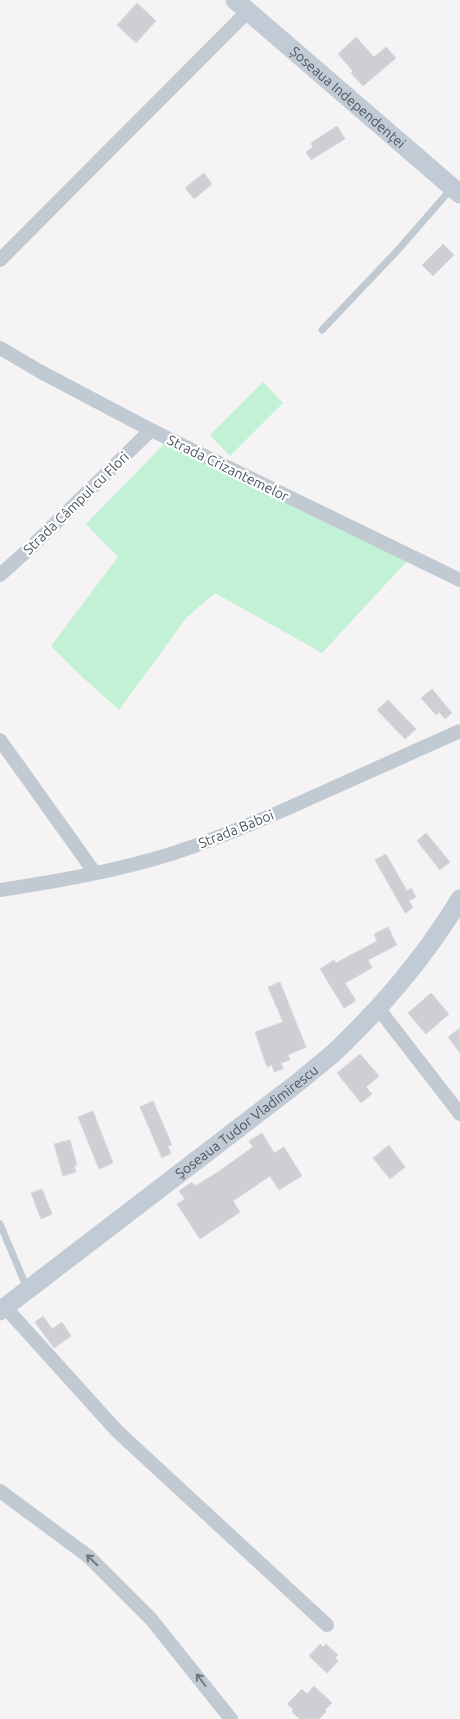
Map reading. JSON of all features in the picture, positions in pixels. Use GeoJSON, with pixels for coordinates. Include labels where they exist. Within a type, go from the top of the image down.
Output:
{"type":"FeatureCollection","features":[{"type":"Feature","properties":{"kind":"main road","name":"Șoseaua Independenței"},"geometry":{"type":"LineString","coordinates":[[241,5],[456,191]]}},
{"type":"Feature","properties":{"kind":"main road","name":"Șoseaua Tudor Vladimirescu"},"geometry":{"type":"LineString","coordinates":[[3,1309],[300,1081],[345,1043],[423,956],[460,899]]}},
{"type":"Feature","properties":{"kind":"street"},"geometry":{"type":"LineString","coordinates":[[0,260],[241,5]]}},
{"type":"Feature","properties":{"kind":"street","name":"Strada Crizantemelor"},"geometry":{"type":"LineString","coordinates":[[0,348],[41,372],[151,430],[460,580]]}},
{"type":"Feature","properties":{"kind":"street","name":"Strada Câmpul cu Flori"},"geometry":{"type":"LineString","coordinates":[[0,575],[151,430]]}},
{"type":"Feature","properties":{"kind":"street","name":"Strada Baboi"},"geometry":{"type":"LineString","coordinates":[[0,890],[95,873],[174,853],[222,836],[274,814],[460,730]]}},
{"type":"Feature","properties":{"kind":"street"},"geometry":{"type":"LineString","coordinates":[[0,740],[95,873]]}},
{"type":"Feature","properties":{"kind":"street"},"geometry":{"type":"LineString","coordinates":[[378,1008],[460,1114]]}},
{"type":"Feature","properties":{"kind":"street"},"geometry":{"type":"LineString","coordinates":[[3,1309],[117,1431],[327,1625]]}},
{"type":"Feature","properties":{"kind":"street"},"geometry":{"type":"LineString","coordinates":[[0,1491],[88,1556],[151,1619],[231,1719]]}},
{"type":"Feature","properties":{"kind":"lane"},"geometry":{"type":"LineString","coordinates":[[322,330],[456,191]]}},
{"type":"Feature","properties":{"kind":"lane"},"geometry":{"type":"LineString","coordinates":[[0,1224],[28,1290]]}},
{"type":"Feature","properties":{"kind":"green space"},"geometry":{"type":"Polygon","coordinates":[[[263,382],[283,403],[230,456],[210,435],[263,382]]]}},
{"type":"Feature","properties":{"kind":"green space"},"geometry":{"type":"Polygon","coordinates":[[[165,443],[407,561],[322,653],[215,593],[187,617],[119,710],[51,646],[118,557],[86,524],[165,443]]]}},
{"type":"Feature","properties":{"kind":"building"},"geometry":{"type":"Polygon","coordinates":[[[137,3],[156,21],[136,43],[117,25],[137,3]]]}},
{"type":"Feature","properties":{"kind":"building"},"geometry":{"type":"Polygon","coordinates":[[[356,37],[374,57],[386,47],[396,58],[363,86],[338,54],[356,37]]]}},
{"type":"Feature","properties":{"kind":"building"},"geometry":{"type":"Polygon","coordinates":[[[337,126],[345,139],[311,160],[306,152],[313,147],[311,143],[337,126]]]}},
{"type":"Feature","properties":{"kind":"building"},"geometry":{"type":"Polygon","coordinates":[[[204,173],[212,184],[194,199],[185,188],[204,173]]]}},
{"type":"Feature","properties":{"kind":"building"},"geometry":{"type":"Polygon","coordinates":[[[443,244],[454,255],[433,276],[422,265],[443,244]]]}},
{"type":"Feature","properties":{"kind":"building"},"geometry":{"type":"Polygon","coordinates":[[[432,689],[452,713],[445,719],[439,712],[436,715],[421,698],[432,689]]]}},
{"type":"Feature","properties":{"kind":"building"},"geometry":{"type":"Polygon","coordinates":[[[388,700],[416,729],[405,739],[377,710],[388,700]]]}},
{"type":"Feature","properties":{"kind":"building"},"geometry":{"type":"Polygon","coordinates":[[[426,833],[450,862],[440,870],[417,841],[426,833]]]}},
{"type":"Feature","properties":{"kind":"building"},"geometry":{"type":"Polygon","coordinates":[[[386,854],[407,891],[411,888],[416,897],[409,901],[413,908],[405,913],[375,860],[386,854]]]}},
{"type":"Feature","properties":{"kind":"building"},"geometry":{"type":"Polygon","coordinates":[[[388,927],[397,945],[368,960],[372,968],[345,983],[356,1001],[344,1008],[320,969],[334,960],[336,963],[377,941],[374,934],[388,927]]]}},
{"type":"Feature","properties":{"kind":"building"},"geometry":{"type":"Polygon","coordinates":[[[280,982],[306,1047],[288,1055],[290,1060],[281,1063],[283,1069],[274,1072],[272,1065],[267,1067],[255,1032],[283,1022],[268,987],[280,982]]]}},
{"type":"Feature","properties":{"kind":"building"},"geometry":{"type":"Polygon","coordinates":[[[431,993],[449,1014],[426,1034],[408,1013],[431,993]]]}},
{"type":"Feature","properties":{"kind":"building"},"geometry":{"type":"Polygon","coordinates":[[[460,1028],[460,1053],[448,1037],[460,1028]]]}},
{"type":"Feature","properties":{"kind":"building"},"geometry":{"type":"Polygon","coordinates":[[[360,1054],[379,1076],[366,1087],[372,1094],[361,1103],[337,1073],[360,1054]]]}},
{"type":"Feature","properties":{"kind":"building"},"geometry":{"type":"Polygon","coordinates":[[[153,1101],[172,1145],[168,1146],[171,1153],[162,1158],[140,1107],[153,1101]]]}},
{"type":"Feature","properties":{"kind":"building"},"geometry":{"type":"Polygon","coordinates":[[[93,1111],[113,1163],[99,1169],[78,1117],[93,1111]]]}},
{"type":"Feature","properties":{"kind":"building"},"geometry":{"type":"Polygon","coordinates":[[[262,1133],[274,1153],[284,1147],[302,1176],[279,1190],[270,1176],[233,1201],[240,1212],[200,1239],[177,1204],[185,1199],[179,1191],[192,1182],[195,1186],[215,1174],[253,1147],[249,1141],[262,1133]]]}},
{"type":"Feature","properties":{"kind":"building"},"geometry":{"type":"Polygon","coordinates":[[[70,1140],[77,1165],[74,1166],[76,1172],[63,1176],[54,1144],[70,1140]]]}},
{"type":"Feature","properties":{"kind":"building"},"geometry":{"type":"Polygon","coordinates":[[[389,1145],[405,1167],[390,1179],[373,1158],[389,1145]]]}},
{"type":"Feature","properties":{"kind":"building"},"geometry":{"type":"Polygon","coordinates":[[[42,1189],[52,1214],[41,1219],[31,1193],[42,1189]]]}},
{"type":"Feature","properties":{"kind":"building"},"geometry":{"type":"Polygon","coordinates":[[[43,1316],[52,1329],[62,1322],[71,1336],[54,1348],[35,1322],[43,1316]]]}},
{"type":"Feature","properties":{"kind":"building"},"geometry":{"type":"Polygon","coordinates":[[[320,1644],[323,1647],[326,1644],[338,1655],[335,1658],[338,1661],[327,1673],[309,1656],[320,1644]]]}},
{"type":"Feature","properties":{"kind":"building"},"geometry":{"type":"Polygon","coordinates":[[[314,1686],[332,1703],[319,1719],[300,1719],[287,1704],[302,1689],[307,1694],[314,1686]]]}}]}
